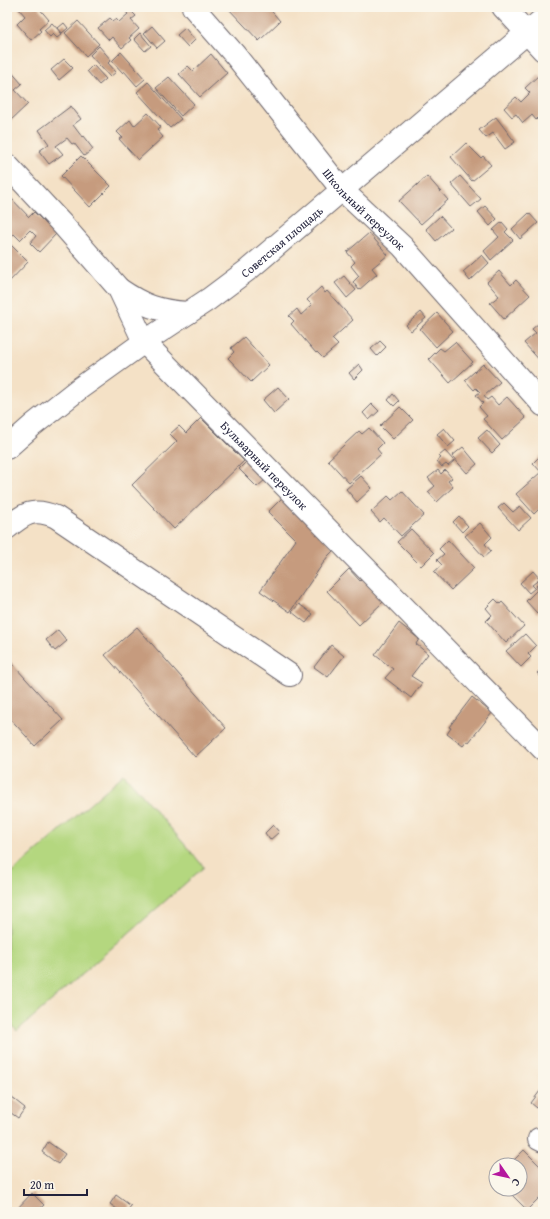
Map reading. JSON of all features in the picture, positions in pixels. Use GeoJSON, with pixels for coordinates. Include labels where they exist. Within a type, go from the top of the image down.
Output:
{"type":"FeatureCollection","features":[{"type":"Feature","properties":{"kind":"street","name":"Школьный переулок"},"geometry":{"type":"LineString","coordinates":[[193,7],[235,55],[342,190],[402,246],[543,405]]}},
{"type":"Feature","properties":{"kind":"street"},"geometry":{"type":"LineString","coordinates":[[503,7],[543,50]]}},
{"type":"Feature","properties":{"kind":"street","name":"Советская площадь"},"geometry":{"type":"LineString","coordinates":[[7,448],[33,425],[80,388],[144,342],[209,299],[249,269],[543,19]]}},
{"type":"Feature","properties":{"kind":"street","name":"Бульварный переулок"},"geometry":{"type":"LineString","coordinates":[[7,165],[62,224],[119,289],[144,342],[543,749]]}},
{"type":"Feature","properties":{"kind":"street"},"geometry":{"type":"LineString","coordinates":[[119,289],[135,301],[150,307],[167,311],[188,313]]}},
{"type":"Feature","properties":{"kind":"street"},"geometry":{"type":"LineString","coordinates":[[7,528],[23,515],[35,511],[46,512],[56,517],[290,675]]}},
{"type":"Feature","properties":{"kind":"green space"},"geometry":{"type":"Polygon","coordinates":[[[124,774],[204,867],[17,1031],[7,1020],[7,877],[124,774]]]}},
{"type":"Feature","properties":{"kind":"building"},"geometry":{"type":"Polygon","coordinates":[[[20,7],[38,7],[49,20],[39,29],[41,31],[31,40],[17,24],[25,16],[19,9],[20,7]]]}},
{"type":"Feature","properties":{"kind":"building"},"geometry":{"type":"Polygon","coordinates":[[[121,7],[135,7],[131,11],[136,16],[131,20],[139,29],[129,38],[131,40],[122,48],[112,37],[109,40],[98,28],[110,18],[113,21],[116,19],[119,22],[128,14],[121,7]]]}},
{"type":"Feature","properties":{"kind":"building"},"geometry":{"type":"Polygon","coordinates":[[[227,7],[268,7],[280,21],[259,41],[227,7]]]}},
{"type":"Feature","properties":{"kind":"building"},"geometry":{"type":"Polygon","coordinates":[[[78,21],[99,44],[86,56],[65,33],[78,21]]]}},
{"type":"Feature","properties":{"kind":"building"},"geometry":{"type":"Polygon","coordinates":[[[52,23],[62,34],[57,38],[53,34],[50,37],[44,30],[52,23]]]}},
{"type":"Feature","properties":{"kind":"building"},"geometry":{"type":"Polygon","coordinates":[[[64,23],[68,28],[62,33],[58,28],[64,23]]]}},
{"type":"Feature","properties":{"kind":"building"},"geometry":{"type":"Polygon","coordinates":[[[152,26],[165,41],[157,48],[144,33],[152,26]]]}},
{"type":"Feature","properties":{"kind":"building"},"geometry":{"type":"Polygon","coordinates":[[[185,28],[195,40],[188,47],[177,35],[185,28]]]}},
{"type":"Feature","properties":{"kind":"building"},"geometry":{"type":"Polygon","coordinates":[[[140,33],[151,46],[145,51],[134,39],[140,33]]]}},
{"type":"Feature","properties":{"kind":"building"},"geometry":{"type":"Polygon","coordinates":[[[99,46],[111,60],[108,63],[116,72],[110,77],[90,55],[99,46]]]}},
{"type":"Feature","properties":{"kind":"building"},"geometry":{"type":"Polygon","coordinates":[[[121,52],[145,79],[137,86],[124,71],[123,73],[112,61],[121,52]]]}},
{"type":"Feature","properties":{"kind":"building"},"geometry":{"type":"Polygon","coordinates":[[[211,54],[227,73],[200,97],[179,74],[188,66],[193,71],[211,54]]]}},
{"type":"Feature","properties":{"kind":"building"},"geometry":{"type":"Polygon","coordinates":[[[64,59],[73,68],[59,80],[51,70],[64,59]]]}},
{"type":"Feature","properties":{"kind":"building"},"geometry":{"type":"Polygon","coordinates":[[[93,65],[106,79],[99,85],[87,71],[93,65]]]}},
{"type":"Feature","properties":{"kind":"building"},"geometry":{"type":"Polygon","coordinates":[[[9,69],[22,84],[15,90],[28,104],[9,122],[7,119],[7,71],[9,69]]]}},
{"type":"Feature","properties":{"kind":"building"},"geometry":{"type":"Polygon","coordinates":[[[539,75],[543,80],[543,119],[540,116],[536,120],[532,115],[523,123],[516,114],[512,117],[504,108],[516,97],[521,102],[530,93],[525,88],[539,75]]]}},
{"type":"Feature","properties":{"kind":"building"},"geometry":{"type":"Polygon","coordinates":[[[169,77],[194,104],[181,116],[156,88],[169,77]]]}},
{"type":"Feature","properties":{"kind":"building"},"geometry":{"type":"Polygon","coordinates":[[[148,82],[181,119],[170,128],[137,92],[148,82]]]}},
{"type":"Feature","properties":{"kind":"building"},"geometry":{"type":"Polygon","coordinates":[[[71,106],[81,119],[73,125],[93,149],[84,156],[74,143],[72,144],[67,138],[56,146],[63,154],[49,164],[39,151],[49,144],[39,130],[71,106]]]}},
{"type":"Feature","properties":{"kind":"building"},"geometry":{"type":"Polygon","coordinates":[[[148,113],[161,127],[157,130],[163,137],[138,160],[119,139],[122,137],[117,132],[130,120],[134,126],[148,113]]]}},
{"type":"Feature","properties":{"kind":"building"},"geometry":{"type":"Polygon","coordinates":[[[496,117],[515,142],[505,149],[493,133],[486,138],[479,130],[496,117]]]}},
{"type":"Feature","properties":{"kind":"building"},"geometry":{"type":"Polygon","coordinates":[[[466,143],[481,158],[483,156],[491,165],[472,181],[451,157],[466,143]]]}},
{"type":"Feature","properties":{"kind":"building"},"geometry":{"type":"Polygon","coordinates":[[[81,156],[111,186],[90,207],[61,176],[81,156]]]}},
{"type":"Feature","properties":{"kind":"building"},"geometry":{"type":"Polygon","coordinates":[[[427,176],[448,200],[421,224],[399,201],[427,176]]]}},
{"type":"Feature","properties":{"kind":"building"},"geometry":{"type":"Polygon","coordinates":[[[460,176],[481,199],[471,207],[451,184],[460,176]]]}},
{"type":"Feature","properties":{"kind":"building"},"geometry":{"type":"Polygon","coordinates":[[[9,196],[29,217],[34,212],[56,234],[39,252],[30,243],[36,236],[30,230],[20,240],[14,234],[8,239],[7,238],[7,198],[9,196]]]}},
{"type":"Feature","properties":{"kind":"building"},"geometry":{"type":"Polygon","coordinates":[[[485,206],[497,219],[490,226],[478,212],[485,206]]]}},
{"type":"Feature","properties":{"kind":"building"},"geometry":{"type":"Polygon","coordinates":[[[529,213],[538,223],[520,239],[512,229],[529,213]]]}},
{"type":"Feature","properties":{"kind":"building"},"geometry":{"type":"Polygon","coordinates":[[[440,216],[451,228],[436,241],[426,229],[440,216]]]}},
{"type":"Feature","properties":{"kind":"building"},"geometry":{"type":"Polygon","coordinates":[[[502,222],[508,229],[505,232],[513,240],[491,260],[484,251],[499,237],[493,230],[502,222]]]}},
{"type":"Feature","properties":{"kind":"building"},"geometry":{"type":"Polygon","coordinates":[[[369,233],[388,255],[372,268],[377,274],[359,290],[353,282],[359,276],[351,266],[355,262],[347,252],[369,233]]]}},
{"type":"Feature","properties":{"kind":"building"},"geometry":{"type":"Polygon","coordinates":[[[7,241],[28,262],[7,284],[7,241]]]}},
{"type":"Feature","properties":{"kind":"building"},"geometry":{"type":"Polygon","coordinates":[[[482,255],[489,263],[470,281],[463,272],[482,255]]]}},
{"type":"Feature","properties":{"kind":"building"},"geometry":{"type":"Polygon","coordinates":[[[499,271],[511,285],[516,280],[530,295],[504,319],[490,303],[499,296],[487,282],[499,271]]]}},
{"type":"Feature","properties":{"kind":"building"},"geometry":{"type":"Polygon","coordinates":[[[344,276],[356,290],[347,298],[335,283],[344,276]]]}},
{"type":"Feature","properties":{"kind":"building"},"geometry":{"type":"Polygon","coordinates":[[[321,287],[325,293],[327,291],[353,320],[332,339],[338,345],[323,358],[317,352],[316,353],[291,324],[294,321],[289,316],[297,309],[301,315],[312,305],[307,300],[321,287]]]}},
{"type":"Feature","properties":{"kind":"building"},"geometry":{"type":"Polygon","coordinates":[[[421,312],[426,318],[411,331],[406,325],[421,312]]]}},
{"type":"Feature","properties":{"kind":"building"},"geometry":{"type":"Polygon","coordinates":[[[437,313],[453,331],[436,347],[420,329],[437,313]]]}},
{"type":"Feature","properties":{"kind":"building"},"geometry":{"type":"Polygon","coordinates":[[[538,324],[541,328],[543,326],[543,364],[524,343],[536,333],[532,329],[538,324]]]}},
{"type":"Feature","properties":{"kind":"building"},"geometry":{"type":"Polygon","coordinates":[[[244,337],[269,365],[251,382],[228,358],[234,352],[231,348],[244,337]]]}},
{"type":"Feature","properties":{"kind":"building"},"geometry":{"type":"Polygon","coordinates":[[[380,341],[386,347],[377,356],[371,349],[380,341]]]}},
{"type":"Feature","properties":{"kind":"building"},"geometry":{"type":"Polygon","coordinates":[[[455,342],[473,362],[450,383],[429,359],[440,348],[444,351],[455,342]]]}},
{"type":"Feature","properties":{"kind":"building"},"geometry":{"type":"Polygon","coordinates":[[[359,364],[363,370],[354,379],[349,373],[359,364]]]}},
{"type":"Feature","properties":{"kind":"building"},"geometry":{"type":"Polygon","coordinates":[[[483,364],[500,382],[484,396],[487,400],[491,397],[498,405],[507,397],[526,418],[502,440],[483,419],[487,416],[479,407],[483,403],[476,395],[480,392],[476,388],[474,390],[465,380],[483,364]]]}},
{"type":"Feature","properties":{"kind":"building"},"geometry":{"type":"Polygon","coordinates":[[[278,387],[289,399],[274,413],[263,400],[278,387]]]}},
{"type":"Feature","properties":{"kind":"building"},"geometry":{"type":"Polygon","coordinates":[[[393,394],[399,401],[394,406],[388,400],[393,394]]]}},
{"type":"Feature","properties":{"kind":"building"},"geometry":{"type":"Polygon","coordinates":[[[372,404],[379,411],[369,420],[363,413],[372,404]]]}},
{"type":"Feature","properties":{"kind":"building"},"geometry":{"type":"Polygon","coordinates":[[[400,407],[413,420],[393,439],[380,426],[400,407]]]}},
{"type":"Feature","properties":{"kind":"building"},"geometry":{"type":"Polygon","coordinates":[[[201,418],[244,461],[174,529],[132,485],[177,441],[170,434],[179,426],[186,433],[201,418]]]}},
{"type":"Feature","properties":{"kind":"building"},"geometry":{"type":"Polygon","coordinates":[[[369,428],[383,443],[377,449],[381,454],[349,483],[328,460],[359,431],[362,434],[369,428]]]}},
{"type":"Feature","properties":{"kind":"building"},"geometry":{"type":"Polygon","coordinates":[[[444,428],[455,441],[448,447],[437,434],[444,428]]]}},
{"type":"Feature","properties":{"kind":"building"},"geometry":{"type":"Polygon","coordinates":[[[487,430],[500,445],[492,453],[478,438],[487,430]]]}},
{"type":"Feature","properties":{"kind":"building"},"geometry":{"type":"Polygon","coordinates":[[[463,447],[477,464],[467,473],[452,456],[463,447]]]}},
{"type":"Feature","properties":{"kind":"building"},"geometry":{"type":"Polygon","coordinates":[[[445,451],[454,461],[448,466],[446,464],[442,467],[437,461],[441,458],[439,456],[445,451]]]}},
{"type":"Feature","properties":{"kind":"building"},"geometry":{"type":"Polygon","coordinates":[[[543,453],[543,505],[534,514],[516,494],[541,472],[533,463],[543,453]]]}},
{"type":"Feature","properties":{"kind":"building"},"geometry":{"type":"Polygon","coordinates":[[[248,460],[266,479],[257,487],[239,469],[248,460]]]}},
{"type":"Feature","properties":{"kind":"building"},"geometry":{"type":"Polygon","coordinates":[[[438,470],[441,474],[445,470],[452,478],[448,481],[453,487],[437,502],[428,492],[435,486],[428,478],[438,470]]]}},
{"type":"Feature","properties":{"kind":"building"},"geometry":{"type":"Polygon","coordinates":[[[361,476],[372,488],[357,502],[346,489],[361,476]]]}},
{"type":"Feature","properties":{"kind":"building"},"geometry":{"type":"Polygon","coordinates":[[[402,491],[424,515],[401,536],[384,518],[380,522],[371,512],[388,496],[392,500],[402,491]]]}},
{"type":"Feature","properties":{"kind":"building"},"geometry":{"type":"Polygon","coordinates":[[[284,496],[335,549],[328,556],[290,612],[260,591],[296,540],[268,512],[284,496]]]}},
{"type":"Feature","properties":{"kind":"building"},"geometry":{"type":"Polygon","coordinates":[[[504,503],[513,512],[520,506],[531,518],[518,530],[498,508],[504,503]]]}},
{"type":"Feature","properties":{"kind":"building"},"geometry":{"type":"Polygon","coordinates":[[[459,516],[468,526],[462,532],[453,522],[459,516]]]}},
{"type":"Feature","properties":{"kind":"building"},"geometry":{"type":"Polygon","coordinates":[[[480,523],[492,537],[485,544],[491,551],[484,557],[465,536],[480,523]]]}},
{"type":"Feature","properties":{"kind":"building"},"geometry":{"type":"Polygon","coordinates":[[[411,529],[434,553],[421,566],[397,542],[411,529]]]}},
{"type":"Feature","properties":{"kind":"building"},"geometry":{"type":"Polygon","coordinates":[[[448,540],[474,568],[451,590],[434,572],[442,565],[437,560],[444,554],[439,549],[448,540]]]}},
{"type":"Feature","properties":{"kind":"building"},"geometry":{"type":"Polygon","coordinates":[[[349,569],[360,581],[363,578],[384,601],[359,625],[327,591],[349,569]]]}},
{"type":"Feature","properties":{"kind":"building"},"geometry":{"type":"Polygon","coordinates":[[[533,571],[540,579],[532,585],[535,588],[529,593],[520,583],[533,571]]]}},
{"type":"Feature","properties":{"kind":"building"},"geometry":{"type":"Polygon","coordinates":[[[543,580],[543,607],[537,613],[526,601],[538,589],[536,586],[543,580]]]}},
{"type":"Feature","properties":{"kind":"building"},"geometry":{"type":"Polygon","coordinates":[[[495,599],[500,604],[502,602],[524,626],[506,643],[486,621],[492,615],[486,608],[495,599]]]}},
{"type":"Feature","properties":{"kind":"building"},"geometry":{"type":"Polygon","coordinates":[[[299,604],[313,614],[306,623],[292,612],[299,604]]]}},
{"type":"Feature","properties":{"kind":"building"},"geometry":{"type":"Polygon","coordinates":[[[399,623],[419,639],[416,644],[428,654],[411,676],[422,683],[411,698],[385,678],[393,669],[375,655],[399,623]]]}},
{"type":"Feature","properties":{"kind":"building"},"geometry":{"type":"Polygon","coordinates":[[[137,627],[226,728],[195,757],[105,655],[137,627]]]}},
{"type":"Feature","properties":{"kind":"building"},"geometry":{"type":"Polygon","coordinates":[[[58,630],[67,641],[55,651],[46,640],[58,630]]]}},
{"type":"Feature","properties":{"kind":"building"},"geometry":{"type":"Polygon","coordinates":[[[525,634],[536,646],[528,654],[531,657],[521,667],[506,651],[525,634]]]}},
{"type":"Feature","properties":{"kind":"building"},"geometry":{"type":"Polygon","coordinates":[[[331,645],[344,656],[328,677],[314,667],[331,645]]]}},
{"type":"Feature","properties":{"kind":"building"},"geometry":{"type":"Polygon","coordinates":[[[7,658],[63,720],[35,746],[7,715],[7,658]]]}},
{"type":"Feature","properties":{"kind":"building"},"geometry":{"type":"Polygon","coordinates":[[[543,667],[543,679],[537,673],[543,667]]]}},
{"type":"Feature","properties":{"kind":"building"},"geometry":{"type":"Polygon","coordinates":[[[472,697],[492,713],[469,742],[467,741],[463,746],[447,734],[451,728],[449,727],[472,697]]]}},
{"type":"Feature","properties":{"kind":"building"},"geometry":{"type":"Polygon","coordinates":[[[273,825],[279,832],[270,840],[265,833],[273,825]]]}},
{"type":"Feature","properties":{"kind":"building"},"geometry":{"type":"Polygon","coordinates":[[[543,1087],[543,1113],[531,1103],[543,1087]]]}},
{"type":"Feature","properties":{"kind":"building"},"geometry":{"type":"Polygon","coordinates":[[[11,1097],[25,1108],[18,1118],[7,1110],[7,1102],[11,1097]]]}},
{"type":"Feature","properties":{"kind":"building"},"geometry":{"type":"Polygon","coordinates":[[[48,1142],[65,1154],[58,1164],[42,1152],[48,1142]]]}},
{"type":"Feature","properties":{"kind":"building"},"geometry":{"type":"Polygon","coordinates":[[[524,1150],[543,1169],[543,1194],[527,1210],[514,1197],[528,1197],[528,1157],[517,1157],[524,1150]]]}},
{"type":"Feature","properties":{"kind":"building"},"geometry":{"type":"Polygon","coordinates":[[[32,1193],[44,1205],[36,1212],[14,1212],[32,1193]]]}},
{"type":"Feature","properties":{"kind":"building"},"geometry":{"type":"Polygon","coordinates":[[[116,1195],[131,1206],[126,1212],[121,1212],[110,1204],[116,1195]]]}}]}
